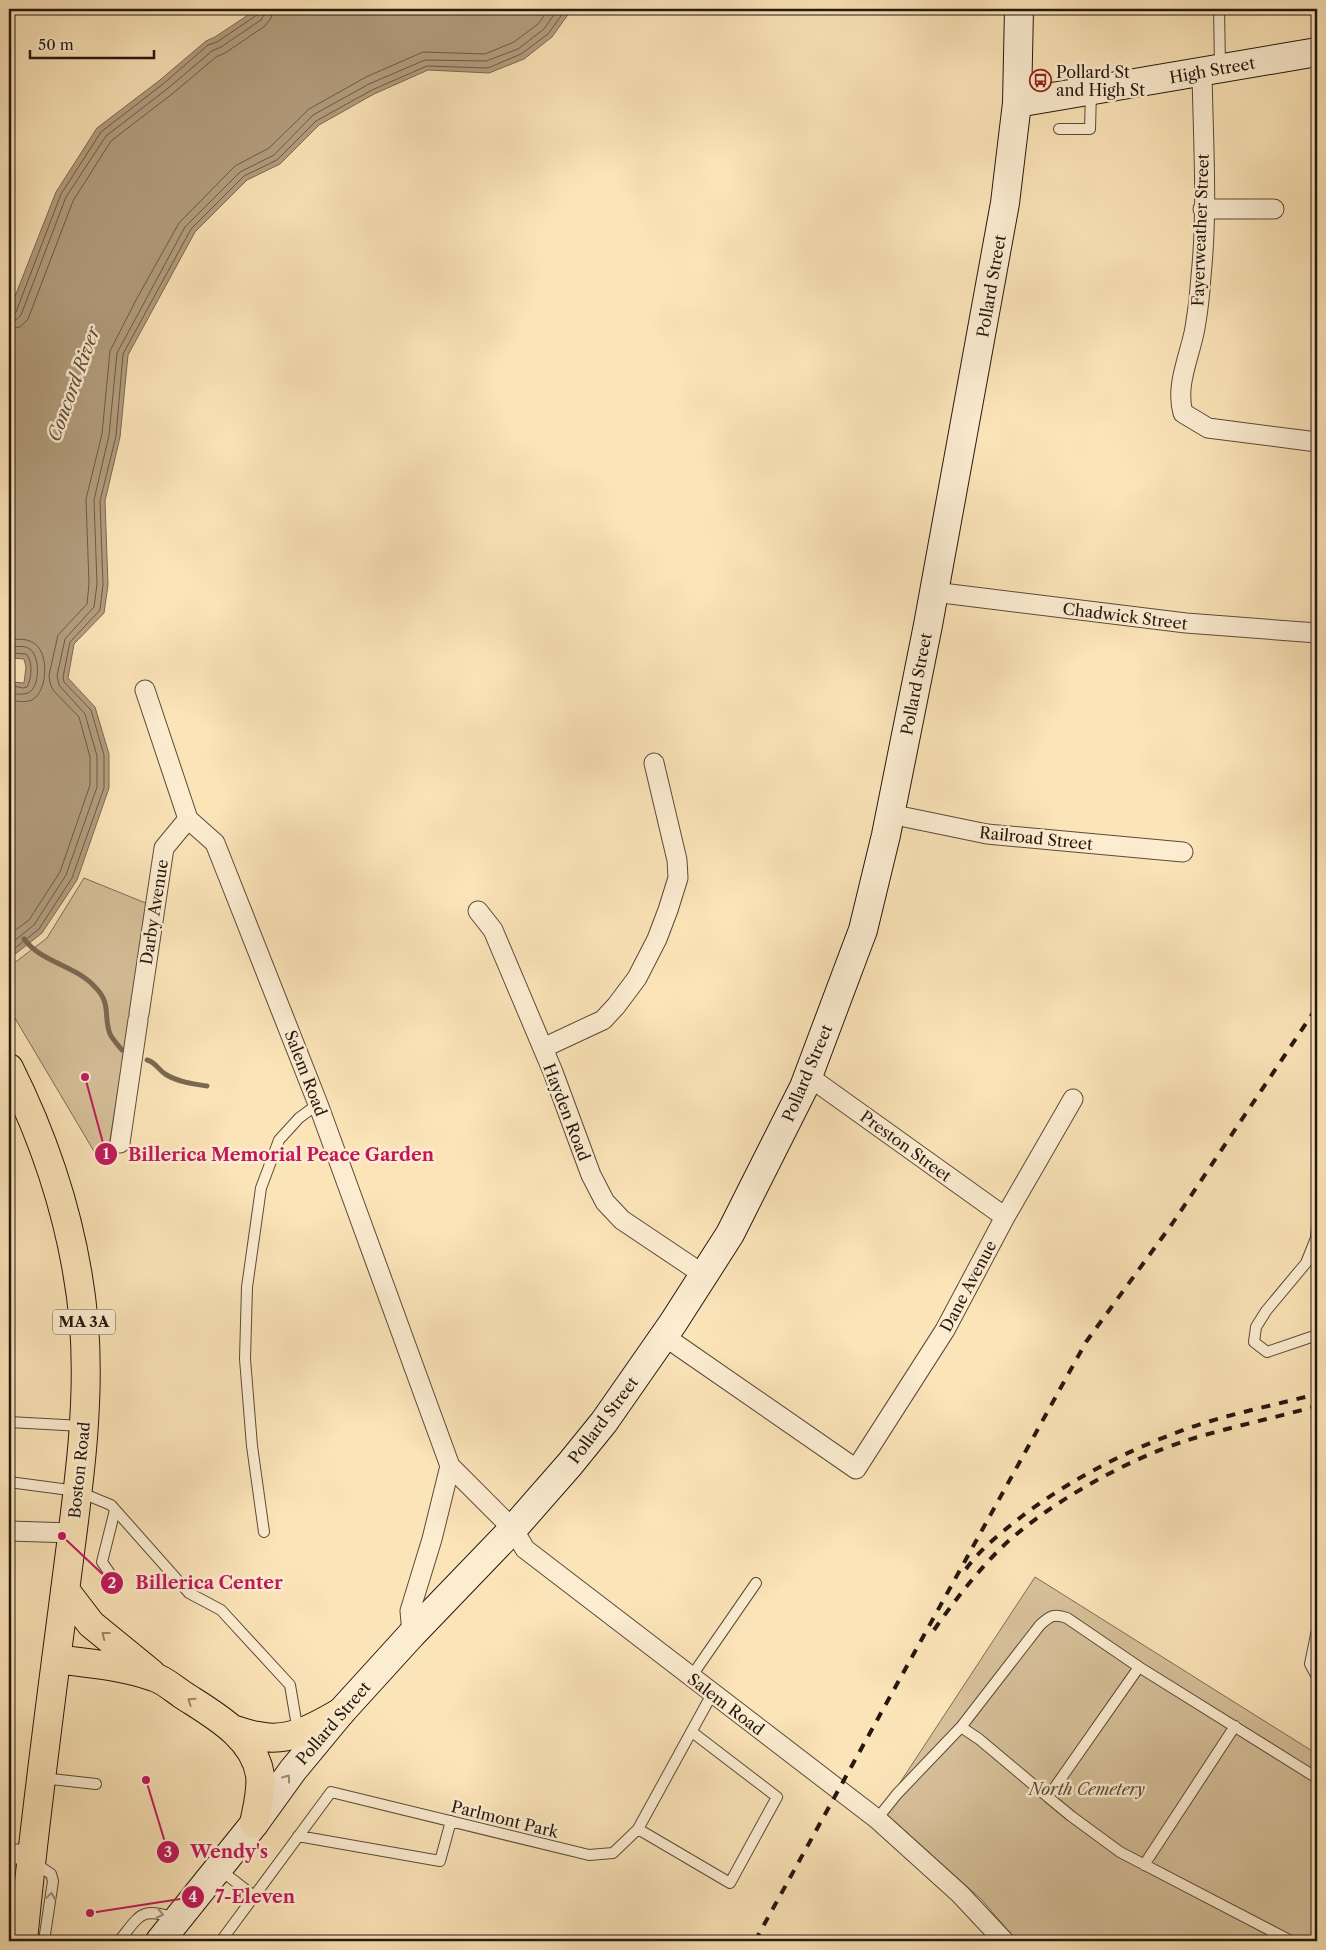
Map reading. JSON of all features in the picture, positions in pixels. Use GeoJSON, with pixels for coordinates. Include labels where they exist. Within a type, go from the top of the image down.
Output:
{"type":"FeatureCollection","features":[{"type":"Feature","properties":{"kind":"main road","name":"Pollard Street"},"geometry":{"type":"LineString","coordinates":[[160,1941],[254,1824],[293,1770],[341,1712],[412,1634],[513,1530],[604,1422],[664,1336],[730,1234],[808,1076],[863,930],[890,814],[934,592],[1005,203],[1017,103],[1019,9]]}},
{"type":"Feature","properties":{"kind":"main road","name":"High Street"},"geometry":{"type":"LineString","coordinates":[[1017,103],[1317,52]]}},
{"type":"Feature","properties":{"kind":"main road","name":"Boston Road"},"geometry":{"type":"LineString","coordinates":[[9,1068],[33,1118],[56,1182],[69,1226],[84,1323],[86,1352],[83,1426],[65,1590],[41,1777],[24,1856],[22,1941]]}},
{"type":"Feature","properties":{"kind":"main road"},"geometry":{"type":"LineString","coordinates":[[65,1590],[91,1624],[156,1677],[232,1729],[248,1747],[260,1774],[260,1791],[254,1824]]}},
{"type":"Feature","properties":{"kind":"main road"},"geometry":{"type":"LineString","coordinates":[[56,1659],[130,1670],[156,1677]]}},
{"type":"Feature","properties":{"kind":"main road"},"geometry":{"type":"LineString","coordinates":[[232,1729],[258,1737],[288,1736],[298,1734],[341,1712]]}},
{"type":"Feature","properties":{"kind":"street","name":"Fayerweather Street"},"geometry":{"type":"LineString","coordinates":[[1212,69],[1201,273],[1195,328],[1179,402],[1186,416],[1208,428],[1317,442]]}},
{"type":"Feature","properties":{"kind":"street"},"geometry":{"type":"LineString","coordinates":[[1203,209],[1274,209]]}},
{"type":"Feature","properties":{"kind":"street","name":"Chadwick Street"},"geometry":{"type":"LineString","coordinates":[[934,592],[1186,623],[1317,633]]}},
{"type":"Feature","properties":{"kind":"street","name":"Salem Road"},"geometry":{"type":"LineString","coordinates":[[145,690],[188,818],[215,843],[318,1104],[450,1466],[513,1530],[525,1549],[877,1819],[960,1894],[1004,1941]]}},
{"type":"Feature","properties":{"kind":"street"},"geometry":{"type":"LineString","coordinates":[[543,1048],[603,1020],[637,978],[657,939],[678,878],[677,860],[654,763]]}},
{"type":"Feature","properties":{"kind":"street","name":"Railroad Street"},"geometry":{"type":"LineString","coordinates":[[890,814],[987,834],[1183,852]]}},
{"type":"Feature","properties":{"kind":"street","name":"Darby Avenue"},"geometry":{"type":"LineString","coordinates":[[120,1143],[164,848],[188,818]]}},
{"type":"Feature","properties":{"kind":"street","name":"Hayden Road"},"geometry":{"type":"LineString","coordinates":[[478,911],[493,930],[553,1072],[591,1176],[605,1202],[622,1220],[704,1275]]}},
{"type":"Feature","properties":{"kind":"street","name":"Preston Street"},"geometry":{"type":"LineString","coordinates":[[808,1076],[1005,1217]]}},
{"type":"Feature","properties":{"kind":"street","name":"Dane Avenue"},"geometry":{"type":"LineString","coordinates":[[664,1336],[856,1469],[945,1330],[1005,1217],[1073,1099]]}},
{"type":"Feature","properties":{"kind":"street"},"geometry":{"type":"LineString","coordinates":[[412,1634],[410,1611],[432,1539],[450,1466]]}},
{"type":"Feature","properties":{"kind":"street"},"geometry":{"type":"LineString","coordinates":[[9,1531],[72,1532]]}},
{"type":"Feature","properties":{"kind":"lane"},"geometry":{"type":"LineString","coordinates":[[1212,69],[1219,9]]}},
{"type":"Feature","properties":{"kind":"lane"},"geometry":{"type":"LineString","coordinates":[[1059,129],[1090,129],[1091,90]]}},
{"type":"Feature","properties":{"kind":"lane"},"geometry":{"type":"LineString","coordinates":[[264,1532],[252,1446],[246,1368],[247,1287],[261,1188],[278,1140],[299,1118],[318,1104]]}},
{"type":"Feature","properties":{"kind":"lane"},"geometry":{"type":"LineString","coordinates":[[1317,1225],[1316,1238],[1306,1263],[1266,1311],[1256,1328],[1254,1342],[1267,1352],[1317,1335]]}},
{"type":"Feature","properties":{"kind":"lane"},"geometry":{"type":"LineString","coordinates":[[9,1422],[83,1426]]}},
{"type":"Feature","properties":{"kind":"lane"},"geometry":{"type":"LineString","coordinates":[[9,1482],[77,1491],[111,1505],[190,1593],[221,1610],[290,1685],[298,1734]]}},
{"type":"Feature","properties":{"kind":"lane"},"geometry":{"type":"LineString","coordinates":[[113,1578],[102,1562],[116,1510]]}},
{"type":"Feature","properties":{"kind":"lane"},"geometry":{"type":"LineString","coordinates":[[691,1677],[756,1583]]}},
{"type":"Feature","properties":{"kind":"lane"},"geometry":{"type":"LineString","coordinates":[[877,1819],[897,1794],[961,1727],[1040,1625],[1050,1616],[1057,1615],[1067,1618],[1139,1667],[1317,1778]]}},
{"type":"Feature","properties":{"kind":"lane"},"geometry":{"type":"LineString","coordinates":[[1317,1630],[1310,1664],[1317,1677]]}},
{"type":"Feature","properties":{"kind":"lane"},"geometry":{"type":"LineString","coordinates":[[1048,1797],[1139,1667]]}},
{"type":"Feature","properties":{"kind":"lane","name":"Parlmont Park"},"geometry":{"type":"LineString","coordinates":[[221,1941],[331,1792],[589,1855],[613,1853],[638,1830],[712,1694]]}},
{"type":"Feature","properties":{"kind":"lane"},"geometry":{"type":"LineString","coordinates":[[1144,1865],[1235,1726]]}},
{"type":"Feature","properties":{"kind":"lane"},"geometry":{"type":"LineString","coordinates":[[961,1727],[979,1739],[1100,1839],[1120,1852],[1291,1941]]}},
{"type":"Feature","properties":{"kind":"lane"},"geometry":{"type":"LineString","coordinates":[[638,1830],[730,1883],[777,1797],[692,1732]]}},
{"type":"Feature","properties":{"kind":"lane"},"geometry":{"type":"LineString","coordinates":[[41,1777],[96,1784]]}},
{"type":"Feature","properties":{"kind":"lane"},"geometry":{"type":"LineString","coordinates":[[298,1836],[440,1861],[451,1821]]}},
{"type":"Feature","properties":{"kind":"lane"},"geometry":{"type":"LineString","coordinates":[[24,1856],[51,1874],[53,1881],[44,1941]]}},
{"type":"Feature","properties":{"kind":"lane"},"geometry":{"type":"LineString","coordinates":[[218,1869],[254,1896]]}},
{"type":"Feature","properties":{"kind":"lane"},"geometry":{"type":"LineString","coordinates":[[119,1941],[141,1914],[156,1912],[178,1919]]}},
{"type":"Feature","properties":{"kind":"green space"},"geometry":{"type":"Polygon","coordinates":[[[84,878],[148,904],[109,1146],[95,1153],[9,1008],[9,967],[47,938],[84,878]]]}},
{"type":"Feature","properties":{"kind":"green space","name":"North Cemetery"},"geometry":{"type":"Polygon","coordinates":[[[1035,1577],[1317,1754],[1317,1941],[1017,1941],[982,1900],[882,1810],[1035,1577]]]}},
{"type":"Feature","properties":{"kind":"water","name":"Concord River"},"geometry":{"type":"Polygon","coordinates":[[[257,9],[572,9],[552,37],[524,59],[489,73],[428,70],[374,94],[319,125],[280,164],[247,180],[195,232],[128,355],[120,437],[105,501],[108,585],[104,613],[74,644],[68,678],[95,707],[109,754],[109,788],[77,880],[42,933],[9,959],[9,320],[14,299],[56,192],[97,128],[160,80],[206,41],[257,9]],[[12,658],[12,682],[24,683],[26,667],[24,659],[12,658]]]}},
{"type":"Feature","properties":{"kind":"waterway"},"geometry":{"type":"LineString","coordinates":[[24,939],[40,954],[78,974],[95,987],[104,999],[110,1034],[122,1050]]}},
{"type":"Feature","properties":{"kind":"waterway"},"geometry":{"type":"LineString","coordinates":[[147,1060],[175,1079],[207,1086]]}},
{"type":"Feature","properties":{"kind":"railway"},"geometry":{"type":"LineString","coordinates":[[755,1941],[1086,1342],[1172,1224],[1317,1007]]}},
{"type":"Feature","properties":{"kind":"railway"},"geometry":{"type":"LineString","coordinates":[[966,1569],[985,1548],[1021,1517],[1057,1491],[1116,1459],[1157,1440],[1195,1426],[1317,1394]]}},
{"type":"Feature","properties":{"kind":"railway"},"geometry":{"type":"LineString","coordinates":[[934,1630],[963,1591],[996,1553],[1036,1519],[1086,1486],[1164,1448],[1220,1431],[1317,1406]]}},
{"type":"Feature","properties":{"kind":"place","name":"Pollard St and High St"},"geometry":{"type":"Point","coordinates":[1040,81]}},
{"type":"Feature","properties":{"kind":"place","name":"Billerica Memorial Peace Garden"},"geometry":{"type":"Point","coordinates":[85,1077]}},
{"type":"Feature","properties":{"kind":"place","name":"Billerica Center"},"geometry":{"type":"Point","coordinates":[62,1536]}},
{"type":"Feature","properties":{"kind":"place","name":"Wendy's"},"geometry":{"type":"Point","coordinates":[146,1780]}},
{"type":"Feature","properties":{"kind":"place","name":"7-Eleven"},"geometry":{"type":"Point","coordinates":[90,1913]}}]}
